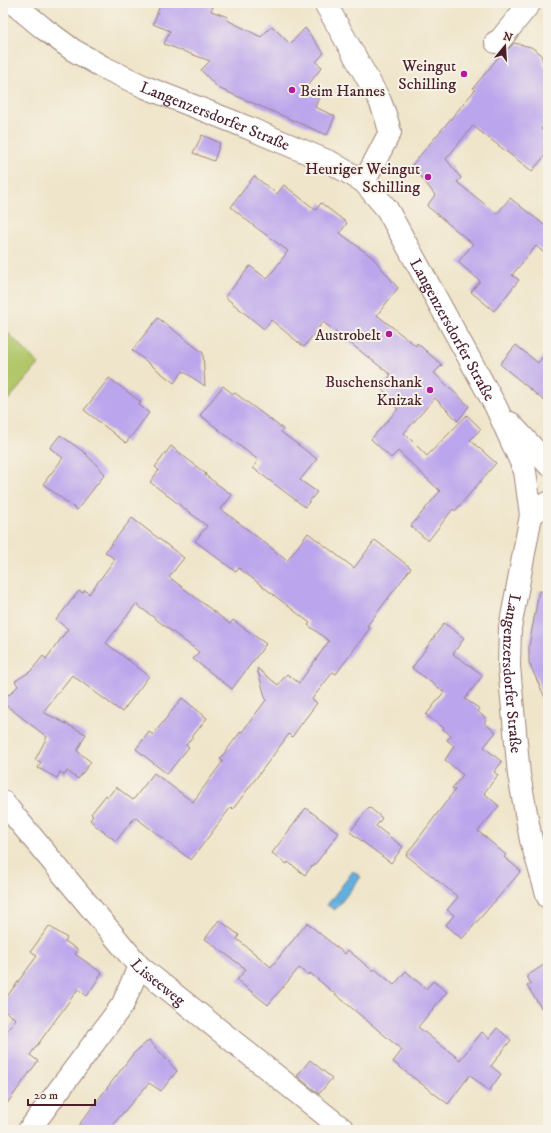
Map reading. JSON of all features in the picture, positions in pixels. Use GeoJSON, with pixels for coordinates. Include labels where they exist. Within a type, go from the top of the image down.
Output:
{"type":"FeatureCollection","features":[{"type":"Feature","properties":{"kind":"main road","name":"Langenzersdorfer Straße"},"geometry":{"type":"LineString","coordinates":[[12,3],[73,50],[103,68],[145,87],[332,163],[364,182],[387,210],[496,407],[525,471],[539,509],[510,628],[509,666],[519,775],[531,840],[548,897]]}},
{"type":"Feature","properties":{"kind":"main road"},"geometry":{"type":"LineString","coordinates":[[325,3],[380,101],[390,132],[364,182]]}},
{"type":"Feature","properties":{"kind":"main road"},"geometry":{"type":"LineString","coordinates":[[496,42],[500,40],[530,3]]}},
{"type":"Feature","properties":{"kind":"main road","name":"Langenzersdorfer Straße"},"geometry":{"type":"LineString","coordinates":[[496,407],[548,464]]}},
{"type":"Feature","properties":{"kind":"main road","name":"Lisseeweg"},"geometry":{"type":"LineString","coordinates":[[3,802],[139,966],[344,1130]]}},
{"type":"Feature","properties":{"kind":"main road"},"geometry":{"type":"LineString","coordinates":[[29,1130],[123,1004],[139,966]]}},
{"type":"Feature","properties":{"kind":"green space"},"geometry":{"type":"Polygon","coordinates":[[[3,328],[39,364],[3,406],[3,328]]]}},
{"type":"Feature","properties":{"kind":"water"},"geometry":{"type":"Polygon","coordinates":[[[353,871],[361,877],[335,910],[327,905],[353,871]]]}},
{"type":"Feature","properties":{"kind":"building"},"geometry":{"type":"Polygon","coordinates":[[[161,3],[201,3],[213,7],[211,11],[228,17],[227,20],[261,37],[272,26],[290,44],[305,28],[324,53],[316,62],[322,67],[305,89],[320,96],[315,107],[335,116],[327,135],[218,88],[201,70],[210,61],[164,44],[170,31],[153,24],[161,3]]]}},
{"type":"Feature","properties":{"kind":"building"},"geometry":{"type":"Polygon","coordinates":[[[514,43],[531,47],[541,54],[544,66],[548,70],[548,121],[541,129],[548,135],[548,152],[532,171],[473,126],[446,159],[461,178],[457,182],[497,214],[510,198],[548,228],[548,256],[536,246],[512,275],[519,280],[494,311],[471,292],[480,281],[458,262],[473,244],[427,206],[435,195],[412,165],[475,90],[473,88],[502,53],[514,43]]]}},
{"type":"Feature","properties":{"kind":"building"},"geometry":{"type":"Polygon","coordinates":[[[202,135],[220,143],[214,161],[193,153],[202,135]]]}},
{"type":"Feature","properties":{"kind":"building"},"geometry":{"type":"Polygon","coordinates":[[[254,176],[277,194],[284,185],[316,210],[321,203],[347,223],[340,233],[373,258],[398,288],[377,315],[416,346],[417,343],[442,365],[434,373],[469,406],[458,421],[435,398],[404,433],[427,456],[467,415],[481,429],[470,440],[496,463],[455,511],[453,509],[428,541],[411,526],[440,491],[398,451],[391,458],[371,439],[398,409],[386,399],[389,395],[381,389],[391,375],[323,322],[304,347],[271,320],[264,329],[225,297],[250,266],[267,279],[288,251],[231,207],[254,176]]]}},
{"type":"Feature","properties":{"kind":"building"},"geometry":{"type":"Polygon","coordinates":[[[158,318],[203,353],[205,386],[183,371],[174,383],[132,350],[158,318]]]}},
{"type":"Feature","properties":{"kind":"building"},"geometry":{"type":"Polygon","coordinates":[[[516,345],[538,363],[548,350],[548,404],[500,364],[516,345]]]}},
{"type":"Feature","properties":{"kind":"building"},"geometry":{"type":"Polygon","coordinates":[[[109,378],[141,402],[139,405],[149,413],[126,443],[84,410],[109,378]]]}},
{"type":"Feature","properties":{"kind":"building"},"geometry":{"type":"Polygon","coordinates":[[[223,386],[233,394],[235,393],[283,429],[281,432],[317,459],[300,480],[317,492],[305,507],[253,468],[258,460],[200,415],[223,386]]]}},
{"type":"Feature","properties":{"kind":"building"},"geometry":{"type":"Polygon","coordinates":[[[60,435],[84,452],[105,474],[77,510],[43,484],[63,458],[50,448],[60,435]]]}},
{"type":"Feature","properties":{"kind":"building"},"geometry":{"type":"Polygon","coordinates":[[[171,446],[206,474],[205,475],[232,495],[221,509],[287,561],[308,533],[354,568],[375,540],[411,568],[367,626],[370,628],[336,674],[333,672],[312,699],[317,703],[292,737],[289,734],[233,809],[231,807],[191,860],[135,817],[116,841],[90,820],[93,816],[91,814],[106,795],[108,797],[116,787],[133,800],[154,773],[193,802],[223,761],[220,759],[266,700],[257,668],[278,685],[287,674],[299,683],[329,641],[308,625],[310,623],[239,568],[236,572],[195,541],[207,526],[150,482],[159,470],[155,467],[171,446]]]}},
{"type":"Feature","properties":{"kind":"building"},"geometry":{"type":"Polygon","coordinates":[[[132,518],[184,558],[169,577],[230,624],[233,620],[266,644],[232,689],[193,659],[199,652],[136,604],[106,643],[149,676],[122,712],[72,675],[43,712],[86,734],[77,751],[91,762],[78,779],[67,771],[65,775],[60,772],[57,778],[38,768],[41,762],[35,760],[47,737],[3,703],[3,694],[9,695],[18,686],[15,681],[31,671],[43,656],[46,659],[68,629],[56,620],[79,591],[83,593],[85,590],[89,594],[115,559],[105,552],[132,518]]]}},
{"type":"Feature","properties":{"kind":"building"},"geometry":{"type":"Polygon","coordinates":[[[539,591],[548,592],[548,704],[529,663],[529,646],[539,591]]]}},
{"type":"Feature","properties":{"kind":"building"},"geometry":{"type":"Polygon","coordinates":[[[444,623],[464,638],[453,654],[483,675],[465,699],[480,709],[478,712],[487,719],[484,723],[496,732],[484,747],[502,762],[494,772],[498,775],[484,793],[499,806],[478,831],[506,855],[504,857],[521,871],[462,939],[446,925],[454,915],[447,910],[458,897],[406,855],[455,790],[452,788],[463,775],[445,760],[454,746],[447,740],[451,736],[443,729],[444,728],[426,715],[444,692],[412,668],[444,623]]]}},
{"type":"Feature","properties":{"kind":"building"},"geometry":{"type":"Polygon","coordinates":[[[182,698],[207,718],[186,745],[189,747],[167,774],[136,749],[149,732],[153,735],[182,698]]]}},
{"type":"Feature","properties":{"kind":"building"},"geometry":{"type":"Polygon","coordinates":[[[369,807],[382,818],[376,826],[403,847],[391,863],[350,832],[369,807]]]}},
{"type":"Feature","properties":{"kind":"building"},"geometry":{"type":"Polygon","coordinates":[[[306,808],[339,833],[305,875],[288,862],[287,864],[272,853],[306,808]]]}},
{"type":"Feature","properties":{"kind":"building"},"geometry":{"type":"Polygon","coordinates":[[[219,920],[239,935],[237,939],[271,967],[307,923],[345,954],[348,950],[373,971],[375,969],[394,985],[406,971],[426,989],[433,981],[447,992],[418,1027],[460,1060],[482,1032],[489,1038],[497,1028],[511,1040],[491,1066],[501,1074],[489,1091],[470,1075],[448,1104],[393,1062],[402,1050],[310,973],[308,975],[299,968],[268,1005],[237,980],[246,969],[205,939],[219,920]]]}},
{"type":"Feature","properties":{"kind":"building"},"geometry":{"type":"Polygon","coordinates":[[[49,926],[67,938],[65,941],[78,950],[75,954],[102,973],[87,996],[78,989],[30,1055],[38,1061],[3,1109],[3,1036],[16,1019],[3,1010],[3,1002],[37,956],[31,951],[49,926]]]}},
{"type":"Feature","properties":{"kind":"building"},"geometry":{"type":"Polygon","coordinates":[[[548,962],[548,1018],[527,986],[531,984],[527,976],[548,962]]]}},
{"type":"Feature","properties":{"kind":"building"},"geometry":{"type":"Polygon","coordinates":[[[149,1040],[177,1071],[161,1091],[149,1083],[108,1130],[75,1130],[133,1054],[149,1040]]]}},
{"type":"Feature","properties":{"kind":"building"},"geometry":{"type":"Polygon","coordinates":[[[310,1060],[332,1078],[319,1094],[297,1076],[310,1060]]]}},
{"type":"Feature","properties":{"kind":"place","name":"Weingut Schilling"},"geometry":{"type":"Point","coordinates":[464,74]}},
{"type":"Feature","properties":{"kind":"place","name":"Beim Hannes"},"geometry":{"type":"Point","coordinates":[292,90]}},
{"type":"Feature","properties":{"kind":"place","name":"Heuriger Weingut Schilling"},"geometry":{"type":"Point","coordinates":[428,177]}},
{"type":"Feature","properties":{"kind":"place","name":"Austrobelt"},"geometry":{"type":"Point","coordinates":[389,334]}},
{"type":"Feature","properties":{"kind":"place","name":"Buschenschank Knizak"},"geometry":{"type":"Point","coordinates":[430,390]}}]}
